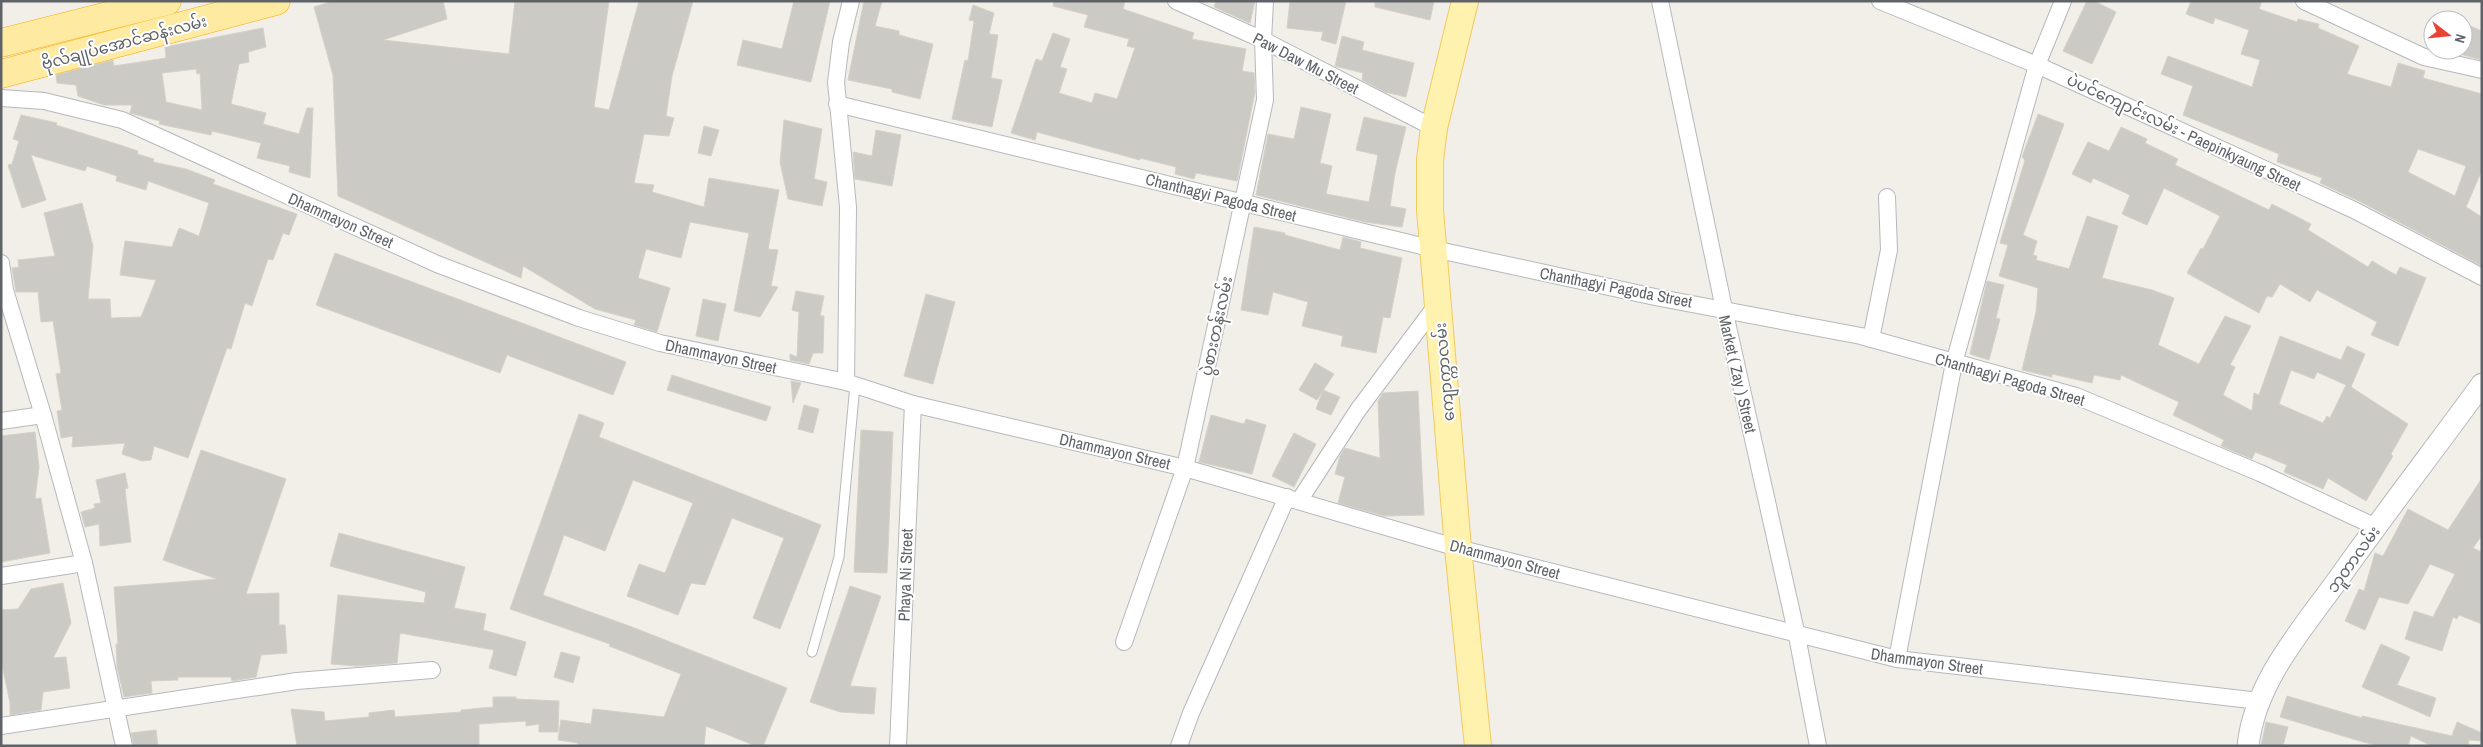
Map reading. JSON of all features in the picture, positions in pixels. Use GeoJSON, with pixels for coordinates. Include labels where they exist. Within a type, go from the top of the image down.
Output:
{"type":"FeatureCollection","features":[{"type":"Feature","properties":{"kind":"highway","name":"ဗိုလ်ချုပ်အောင်ဆန်းလမ်း"},"geometry":{"type":"LineString","coordinates":[[1,43],[90,11],[167,1]]}},
{"type":"Feature","properties":{"kind":"highway","name":"ဗိုလ်ချုပ်အောင်ဆန်းလမ်း"},"geometry":{"type":"LineString","coordinates":[[1,74],[276,1]]}},
{"type":"Feature","properties":{"kind":"main road","name":"ကျောက္ကာလမ်း"},"geometry":{"type":"LineString","coordinates":[[1465,1],[1434,128],[1430,160],[1430,210],[1458,548],[1478,746]]}},
{"type":"Feature","properties":{"kind":"street"},"geometry":{"type":"LineString","coordinates":[[851,1],[840,42],[836,82],[848,207],[851,383]]}},
{"type":"Feature","properties":{"kind":"street","name":"Paw Daw Mu Street"},"geometry":{"type":"LineString","coordinates":[[1176,1],[1263,40],[1434,128]]}},
{"type":"Feature","properties":{"kind":"street","name":"ပွဲစားတန်းလမ်း"},"geometry":{"type":"LineString","coordinates":[[1124,642],[1186,468],[1265,100],[1263,40],[1265,1]]}},
{"type":"Feature","properties":{"kind":"street","name":"Market ( Zay ) Street"},"geometry":{"type":"LineString","coordinates":[[1660,1],[1724,309],[1797,636],[1818,746]]}},
{"type":"Feature","properties":{"kind":"street","name":"ပဲပင်ကျောင်းလမ်း - Paepinkyaung Street"},"geometry":{"type":"LineString","coordinates":[[1880,1],[2037,65],[2354,210],[2482,276]]}},
{"type":"Feature","properties":{"kind":"street"},"geometry":{"type":"LineString","coordinates":[[1897,659],[1954,363],[2037,65],[2063,1]]}},
{"type":"Feature","properties":{"kind":"street"},"geometry":{"type":"LineString","coordinates":[[2304,1],[2424,57],[2482,70]]}},
{"type":"Feature","properties":{"kind":"street","name":"Dhammayon Street"},"geometry":{"type":"LineString","coordinates":[[1,98],[44,101],[122,120],[437,264],[579,318],[660,343],[851,383],[913,404],[1186,468],[1458,548],[1797,636],[1897,659],[2259,701]]}},
{"type":"Feature","properties":{"kind":"street","name":"Chanthagyi Pagoda Street"},"geometry":{"type":"LineString","coordinates":[[837,104],[1434,249],[1655,297],[1871,339],[2076,396],[2260,473],[2376,526]]}},
{"type":"Feature","properties":{"kind":"street"},"geometry":{"type":"LineString","coordinates":[[1871,339],[1889,250],[1887,197]]}},
{"type":"Feature","properties":{"kind":"street"},"geometry":{"type":"LineString","coordinates":[[1,264],[3,290],[43,415],[84,563],[124,746]]}},
{"type":"Feature","properties":{"kind":"street"},"geometry":{"type":"LineString","coordinates":[[1180,746],[1190,713],[1293,499],[1438,303]]}},
{"type":"Feature","properties":{"kind":"street","name":"ဘူတာလမ်း"},"geometry":{"type":"LineString","coordinates":[[2248,746],[2259,701],[2268,681],[2286,653],[2376,526],[2482,384]]}},
{"type":"Feature","properties":{"kind":"street","name":"Phaya Ni Street"},"geometry":{"type":"LineString","coordinates":[[898,746],[913,404]]}},
{"type":"Feature","properties":{"kind":"street"},"geometry":{"type":"LineString","coordinates":[[1,421],[43,415]]}},
{"type":"Feature","properties":{"kind":"street"},"geometry":{"type":"LineString","coordinates":[[1,576],[84,563]]}},
{"type":"Feature","properties":{"kind":"street"},"geometry":{"type":"LineString","coordinates":[[1,726],[297,681],[432,670]]}},
{"type":"Feature","properties":{"kind":"lane"},"geometry":{"type":"LineString","coordinates":[[812,652],[838,557],[851,383]]}},
{"type":"Feature","properties":{"kind":"building"},"geometry":{"type":"Polygon","coordinates":[[[333,1],[443,1],[447,19],[383,40],[509,54],[515,1],[609,1],[594,107],[609,110],[639,1],[693,1],[672,76],[666,116],[674,118],[669,136],[644,134],[634,183],[654,185],[652,192],[704,207],[709,178],[779,190],[768,249],[778,250],[771,286],[778,287],[760,317],[734,311],[749,233],[690,222],[681,258],[646,249],[638,278],[670,288],[657,332],[634,325],[636,320],[595,309],[523,266],[521,278],[338,196],[333,75],[314,7],[333,1]]]}},
{"type":"Feature","properties":{"kind":"building"},"geometry":{"type":"Polygon","coordinates":[[[794,1],[830,1],[811,82],[737,65],[743,40],[782,49],[794,1]]]}},
{"type":"Feature","properties":{"kind":"building"},"geometry":{"type":"Polygon","coordinates":[[[864,1],[882,1],[875,26],[899,31],[899,35],[933,44],[920,99],[892,92],[892,89],[848,80],[864,1]]]}},
{"type":"Feature","properties":{"kind":"building"},"geometry":{"type":"Polygon","coordinates":[[[1054,1],[1125,1],[1123,9],[1194,33],[1192,39],[1246,49],[1242,71],[1254,73],[1255,92],[1237,181],[1196,173],[1194,179],[1175,174],[1176,167],[1140,158],[1140,160],[1037,132],[1035,140],[1011,133],[1036,59],[1042,61],[1053,33],[1070,39],[1060,67],[1067,69],[1059,93],[1092,103],[1095,93],[1117,99],[1135,48],[1127,46],[1129,39],[1084,27],[1088,15],[1053,6],[1054,1]]]}},
{"type":"Feature","properties":{"kind":"building"},"geometry":{"type":"Polygon","coordinates":[[[1216,1],[1255,1],[1250,23],[1214,7],[1216,1]]]}},
{"type":"Feature","properties":{"kind":"building"},"geometry":{"type":"Polygon","coordinates":[[[1290,1],[1346,1],[1336,44],[1321,40],[1323,32],[1287,28],[1290,1]]]}},
{"type":"Feature","properties":{"kind":"building"},"geometry":{"type":"Polygon","coordinates":[[[1375,1],[1434,1],[1430,20],[1375,7],[1375,1]]]}},
{"type":"Feature","properties":{"kind":"building"},"geometry":{"type":"Polygon","coordinates":[[[2087,1],[2094,1],[2116,12],[2092,64],[2063,51],[2087,1]]]}},
{"type":"Feature","properties":{"kind":"building"},"geometry":{"type":"Polygon","coordinates":[[[2191,1],[2262,1],[2259,9],[2297,22],[2298,19],[2319,24],[2318,28],[2359,46],[2347,74],[2391,87],[2398,63],[2425,71],[2423,78],[2482,94],[2482,170],[2466,207],[2482,217],[2482,266],[2359,201],[2320,183],[2322,178],[2277,162],[2279,154],[2183,115],[2193,86],[2161,74],[2168,56],[2252,87],[2260,60],[2241,54],[2249,30],[2215,18],[2213,24],[2186,14],[2191,1]],[[2418,149],[2408,172],[2455,196],[2466,166],[2418,149]]]}},
{"type":"Feature","properties":{"kind":"building"},"geometry":{"type":"Polygon","coordinates":[[[973,5],[994,13],[989,34],[998,35],[991,78],[1002,80],[992,127],[952,119],[965,60],[968,61],[974,21],[969,20],[973,5]]]}},
{"type":"Feature","properties":{"kind":"building"},"geometry":{"type":"Polygon","coordinates":[[[2473,27],[2482,31],[2482,60],[2473,58],[2473,27]]]}},
{"type":"Feature","properties":{"kind":"building"},"geometry":{"type":"Polygon","coordinates":[[[263,28],[266,47],[248,52],[249,62],[239,64],[231,104],[266,113],[263,124],[299,134],[307,108],[313,108],[310,178],[289,172],[290,166],[257,158],[261,143],[212,131],[211,135],[159,124],[160,121],[130,113],[132,105],[104,105],[78,96],[76,85],[57,83],[56,75],[113,60],[114,66],[166,58],[165,47],[263,28]],[[196,69],[162,73],[166,102],[202,110],[200,73],[197,74],[196,69]]]}},
{"type":"Feature","properties":{"kind":"building"},"geometry":{"type":"Polygon","coordinates":[[[1342,36],[1364,42],[1362,50],[1414,63],[1406,97],[1385,92],[1362,80],[1363,73],[1335,66],[1342,36]]]}},
{"type":"Feature","properties":{"kind":"building"},"geometry":{"type":"Polygon","coordinates":[[[1301,107],[1331,114],[1320,163],[1332,166],[1326,194],[1369,202],[1378,155],[1356,150],[1364,117],[1406,127],[1395,173],[1390,206],[1406,209],[1402,227],[1365,222],[1256,195],[1268,134],[1294,139],[1301,107]]]}},
{"type":"Feature","properties":{"kind":"building"},"geometry":{"type":"Polygon","coordinates":[[[2038,114],[2064,124],[2023,235],[2037,241],[2033,255],[2037,256],[2036,260],[2069,269],[2087,216],[2118,226],[2102,278],[2152,290],[2174,298],[2158,345],[2199,364],[2225,316],[2251,326],[2230,365],[2235,367],[2223,395],[2252,411],[2254,393],[2259,395],[2280,336],[2341,360],[2347,346],[2365,354],[2351,387],[2408,424],[2391,454],[2393,456],[2366,501],[2328,478],[2323,489],[2284,472],[2287,465],[2255,452],[2252,459],[2221,446],[2224,440],[2173,415],[2179,402],[2121,375],[2120,380],[2094,375],[2092,383],[2052,374],[2052,377],[2022,370],[2036,312],[2038,288],[1999,276],[2008,245],[2000,243],[2025,160],[2022,157],[2038,114]],[[2291,370],[2279,404],[2323,423],[2327,416],[2330,418],[2346,385],[2317,372],[2314,379],[2291,370]]]}},
{"type":"Feature","properties":{"kind":"building"},"geometry":{"type":"Polygon","coordinates":[[[21,115],[57,123],[56,125],[138,151],[137,154],[154,159],[153,162],[186,169],[215,180],[213,184],[297,214],[289,235],[283,233],[273,260],[268,259],[252,306],[245,303],[231,349],[227,348],[188,458],[154,446],[151,460],[142,461],[122,454],[125,443],[72,447],[73,436],[61,438],[57,411],[62,410],[56,374],[61,373],[53,321],[41,322],[38,292],[16,292],[12,268],[19,267],[18,260],[55,256],[44,213],[82,203],[93,246],[88,299],[110,299],[111,318],[141,317],[156,280],[120,275],[125,241],[172,247],[179,228],[199,236],[209,203],[148,181],[146,190],[116,181],[117,176],[87,166],[85,171],[31,155],[46,200],[22,208],[8,165],[12,164],[19,141],[13,139],[21,115]]]}},
{"type":"Feature","properties":{"kind":"building"},"geometry":{"type":"Polygon","coordinates":[[[784,120],[822,129],[814,179],[827,182],[822,206],[788,199],[780,162],[784,120]]]}},
{"type":"Feature","properties":{"kind":"building"},"geometry":{"type":"Polygon","coordinates":[[[704,126],[719,130],[711,156],[698,153],[704,126]]]}},
{"type":"Feature","properties":{"kind":"building"},"geometry":{"type":"Polygon","coordinates":[[[2121,127],[2147,139],[2145,143],[2178,159],[2175,165],[2269,210],[2272,204],[2311,224],[2308,230],[2368,267],[2372,261],[2396,275],[2400,267],[2426,278],[2398,346],[2371,335],[2377,322],[2317,290],[2310,302],[2280,284],[2272,297],[2267,296],[2259,313],[2187,273],[2201,248],[2203,249],[2220,216],[2164,188],[2147,225],[2122,214],[2130,195],[2093,178],[2091,183],[2072,174],[2088,142],[2109,151],[2121,127]]]}},
{"type":"Feature","properties":{"kind":"building"},"geometry":{"type":"Polygon","coordinates":[[[876,130],[901,135],[892,186],[855,179],[853,152],[872,156],[876,130]]]}},
{"type":"Feature","properties":{"kind":"building"},"geometry":{"type":"Polygon","coordinates":[[[1254,227],[1285,233],[1285,235],[1340,250],[1343,237],[1361,242],[1360,248],[1402,258],[1390,318],[1383,317],[1376,353],[1341,346],[1343,336],[1302,326],[1308,302],[1273,292],[1268,315],[1241,310],[1254,227]]]}},
{"type":"Feature","properties":{"kind":"building"},"geometry":{"type":"Polygon","coordinates":[[[335,253],[626,362],[613,395],[507,355],[500,373],[316,305],[335,253]]]}},
{"type":"Feature","properties":{"kind":"building"},"geometry":{"type":"Polygon","coordinates":[[[1987,281],[2004,285],[1996,318],[2000,319],[1989,360],[1970,354],[1987,281]]]}},
{"type":"Feature","properties":{"kind":"building"},"geometry":{"type":"Polygon","coordinates":[[[796,291],[824,296],[820,316],[824,316],[823,353],[813,353],[809,364],[790,360],[790,354],[797,357],[799,312],[792,310],[796,291]]]}},
{"type":"Feature","properties":{"kind":"building"},"geometry":{"type":"Polygon","coordinates":[[[926,294],[955,302],[933,384],[904,376],[926,294]]]}},
{"type":"Feature","properties":{"kind":"building"},"geometry":{"type":"Polygon","coordinates":[[[703,299],[726,304],[718,341],[696,336],[703,299]]]}},
{"type":"Feature","properties":{"kind":"building"},"geometry":{"type":"Polygon","coordinates":[[[1315,363],[1334,374],[1317,400],[1299,390],[1315,363]]]}},
{"type":"Feature","properties":{"kind":"building"},"geometry":{"type":"Polygon","coordinates":[[[672,375],[771,407],[766,421],[667,390],[672,375]]]}},
{"type":"Feature","properties":{"kind":"building"},"geometry":{"type":"Polygon","coordinates":[[[791,381],[801,383],[793,403],[791,381]]]}},
{"type":"Feature","properties":{"kind":"building"},"geometry":{"type":"Polygon","coordinates":[[[1323,390],[1340,397],[1331,415],[1316,409],[1323,390]]]}},
{"type":"Feature","properties":{"kind":"building"},"geometry":{"type":"Polygon","coordinates":[[[1418,391],[1424,515],[1384,516],[1338,503],[1345,477],[1335,474],[1340,456],[1345,448],[1380,458],[1378,401],[1383,393],[1418,391]]]}},
{"type":"Feature","properties":{"kind":"building"},"geometry":{"type":"Polygon","coordinates":[[[804,405],[819,409],[813,433],[798,429],[804,405]]]}},
{"type":"Feature","properties":{"kind":"building"},"geometry":{"type":"Polygon","coordinates":[[[579,414],[604,423],[599,437],[821,525],[780,629],[753,618],[784,538],[732,518],[705,585],[691,583],[678,615],[627,596],[639,564],[665,573],[693,503],[633,480],[605,551],[564,535],[543,595],[632,627],[787,688],[763,746],[756,746],[706,726],[704,746],[578,746],[578,743],[558,740],[561,720],[591,724],[593,709],[664,717],[681,674],[609,646],[610,644],[510,609],[579,414]]]}},
{"type":"Feature","properties":{"kind":"building"},"geometry":{"type":"Polygon","coordinates":[[[1211,415],[1244,424],[1246,419],[1266,425],[1252,474],[1199,462],[1211,415]]]}},
{"type":"Feature","properties":{"kind":"building"},"geometry":{"type":"Polygon","coordinates":[[[861,430],[893,432],[887,573],[854,572],[861,430]]]}},
{"type":"Feature","properties":{"kind":"building"},"geometry":{"type":"Polygon","coordinates":[[[35,432],[39,467],[35,499],[41,498],[50,553],[1,562],[1,436],[35,432]]]}},
{"type":"Feature","properties":{"kind":"building"},"geometry":{"type":"Polygon","coordinates":[[[1294,433],[1316,444],[1294,487],[1272,476],[1294,433]]]}},
{"type":"Feature","properties":{"kind":"building"},"geometry":{"type":"Polygon","coordinates":[[[201,450],[286,479],[246,594],[279,593],[279,625],[285,625],[287,653],[261,655],[256,677],[232,681],[231,677],[178,677],[178,680],[151,681],[152,693],[124,697],[117,667],[116,644],[118,644],[114,587],[217,579],[163,560],[201,450]]]}},
{"type":"Feature","properties":{"kind":"building"},"geometry":{"type":"Polygon","coordinates":[[[125,473],[128,488],[125,489],[131,542],[100,546],[99,524],[85,527],[81,512],[95,508],[94,504],[101,503],[96,480],[125,473]]]}},
{"type":"Feature","properties":{"kind":"building"},"geometry":{"type":"Polygon","coordinates":[[[2482,478],[2482,535],[2473,548],[2482,552],[2482,624],[2459,615],[2457,619],[2453,617],[2442,651],[2405,639],[2414,611],[2433,617],[2455,574],[2430,564],[2408,604],[2379,597],[2365,630],[2345,621],[2359,589],[2364,591],[2375,553],[2383,556],[2408,509],[2448,530],[2482,478]]]}},
{"type":"Feature","properties":{"kind":"building"},"geometry":{"type":"Polygon","coordinates":[[[339,533],[465,567],[454,608],[486,614],[483,630],[526,642],[516,676],[489,668],[494,650],[400,633],[397,663],[357,666],[331,664],[338,595],[424,603],[426,592],[330,566],[339,533]]]}},
{"type":"Feature","properties":{"kind":"building"},"geometry":{"type":"Polygon","coordinates":[[[63,583],[71,623],[53,658],[66,657],[70,688],[43,692],[41,710],[10,715],[10,703],[1,660],[1,610],[18,609],[31,589],[63,583]]]}},
{"type":"Feature","properties":{"kind":"building"},"geometry":{"type":"Polygon","coordinates":[[[850,586],[881,596],[850,686],[876,688],[874,714],[840,712],[810,702],[850,586]]]}},
{"type":"Feature","properties":{"kind":"building"},"geometry":{"type":"Polygon","coordinates":[[[2381,644],[2410,657],[2397,685],[2436,698],[2430,717],[2362,687],[2381,644]]]}},
{"type":"Feature","properties":{"kind":"building"},"geometry":{"type":"Polygon","coordinates":[[[561,652],[580,657],[573,683],[554,677],[561,652]]]}},
{"type":"Feature","properties":{"kind":"building"},"geometry":{"type":"Polygon","coordinates":[[[2287,696],[2362,718],[2362,716],[2452,736],[2457,722],[2482,733],[2482,741],[2469,740],[2468,746],[2432,746],[2411,736],[2408,746],[2381,746],[2363,742],[2280,717],[2287,696]]]}},
{"type":"Feature","properties":{"kind":"building"},"geometry":{"type":"Polygon","coordinates":[[[493,697],[559,701],[558,732],[539,732],[539,724],[526,726],[526,721],[479,724],[479,746],[297,746],[291,709],[324,712],[325,721],[369,717],[369,713],[394,710],[395,717],[461,712],[461,710],[493,707],[493,697]]]}},
{"type":"Feature","properties":{"kind":"building"},"geometry":{"type":"Polygon","coordinates":[[[2266,722],[2288,727],[2283,746],[2261,746],[2266,722]]]}},
{"type":"Feature","properties":{"kind":"building"},"geometry":{"type":"Polygon","coordinates":[[[156,730],[158,746],[134,746],[131,733],[156,730]]]}}]}
